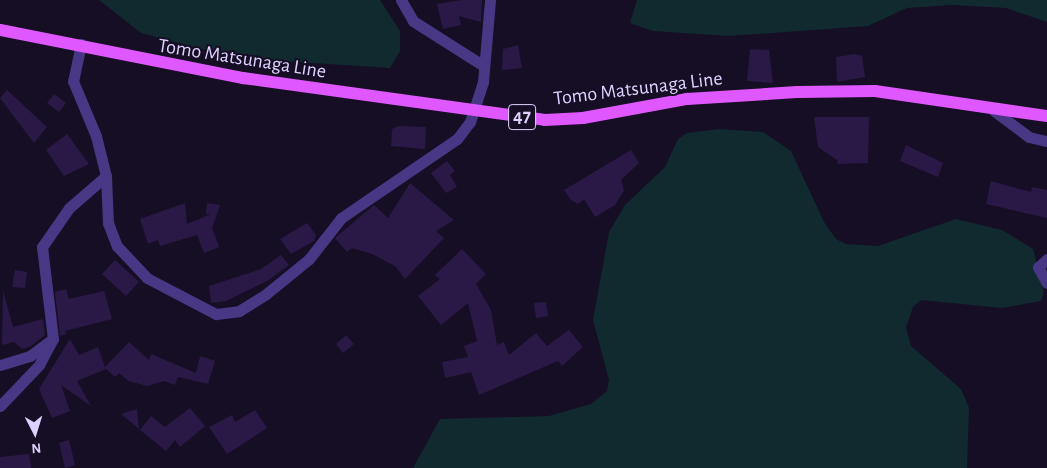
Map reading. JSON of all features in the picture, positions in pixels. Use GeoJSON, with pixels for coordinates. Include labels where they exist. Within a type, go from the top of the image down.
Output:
{"type":"FeatureCollection","features":[{"type":"Feature","properties":{"kind":"main road","name":"Tomo Matsunaga Line"},"geometry":{"type":"LineString","coordinates":[[0,30],[81,44],[141,61],[474,112],[545,120],[583,118],[687,99],[796,92],[875,91],[993,110],[1047,116]]}},
{"type":"Feature","properties":{"kind":"street"},"geometry":{"type":"LineString","coordinates":[[401,0],[413,21],[484,66]]}},
{"type":"Feature","properties":{"kind":"street"},"geometry":{"type":"LineString","coordinates":[[81,44],[73,81],[106,176],[108,223],[117,246],[148,278],[216,314],[239,311],[309,259],[341,218],[457,139],[474,112],[484,66],[490,0]]}},
{"type":"Feature","properties":{"kind":"street"},"geometry":{"type":"LineString","coordinates":[[993,110],[1029,137],[1047,141]]}},
{"type":"Feature","properties":{"kind":"street"},"geometry":{"type":"LineString","coordinates":[[0,406],[39,365],[53,339],[42,247],[68,208],[106,176]]}},
{"type":"Feature","properties":{"kind":"street"},"geometry":{"type":"LineString","coordinates":[[1047,259],[1038,267],[1047,283]]}},
{"type":"Feature","properties":{"kind":"street"},"geometry":{"type":"LineString","coordinates":[[0,365],[30,356],[53,339]]}},
{"type":"Feature","properties":{"kind":"green space"},"geometry":{"type":"Polygon","coordinates":[[[99,0],[380,0],[400,31],[400,51],[390,68],[235,58],[141,33],[99,0]]]}},
{"type":"Feature","properties":{"kind":"green space"},"geometry":{"type":"Polygon","coordinates":[[[637,0],[1047,0],[1047,22],[1006,8],[952,5],[907,8],[868,26],[729,36],[653,31],[630,23],[637,0]]]}},
{"type":"Feature","properties":{"kind":"green space"},"geometry":{"type":"Polygon","coordinates":[[[719,129],[763,132],[791,151],[824,222],[836,239],[846,244],[878,246],[956,219],[1002,230],[1033,249],[1044,291],[1041,301],[1002,308],[921,300],[913,307],[906,327],[911,346],[961,389],[969,408],[967,468],[413,468],[440,419],[549,416],[591,404],[607,391],[609,380],[593,320],[609,232],[625,205],[665,167],[678,139],[687,133],[719,129]]]}},
{"type":"Feature","properties":{"kind":"building"},"geometry":{"type":"Polygon","coordinates":[[[462,0],[482,0],[481,22],[459,16],[461,25],[443,29],[437,4],[462,0]]]}},
{"type":"Feature","properties":{"kind":"building"},"geometry":{"type":"Polygon","coordinates":[[[518,45],[522,68],[502,70],[503,49],[518,45]]]}},
{"type":"Feature","properties":{"kind":"building"},"geometry":{"type":"Polygon","coordinates":[[[750,49],[769,50],[773,83],[747,81],[750,49]]]}},
{"type":"Feature","properties":{"kind":"building"},"geometry":{"type":"Polygon","coordinates":[[[855,54],[862,56],[865,77],[837,82],[836,57],[855,54]]]}},
{"type":"Feature","properties":{"kind":"building"},"geometry":{"type":"Polygon","coordinates":[[[7,90],[47,127],[34,143],[0,98],[7,90]]]}},
{"type":"Feature","properties":{"kind":"building"},"geometry":{"type":"Polygon","coordinates":[[[54,94],[66,103],[59,112],[47,103],[54,94]]]}},
{"type":"Feature","properties":{"kind":"building"},"geometry":{"type":"Polygon","coordinates":[[[814,117],[869,117],[868,163],[838,164],[837,160],[818,147],[814,117]]]}},
{"type":"Feature","properties":{"kind":"building"},"geometry":{"type":"Polygon","coordinates":[[[399,126],[426,127],[425,149],[391,146],[392,129],[399,126]]]}},
{"type":"Feature","properties":{"kind":"building"},"geometry":{"type":"Polygon","coordinates":[[[67,134],[89,164],[64,176],[46,150],[67,134]]]}},
{"type":"Feature","properties":{"kind":"building"},"geometry":{"type":"Polygon","coordinates":[[[906,145],[943,163],[938,177],[900,161],[906,145]]]}},
{"type":"Feature","properties":{"kind":"building"},"geometry":{"type":"Polygon","coordinates":[[[631,150],[639,163],[621,180],[624,191],[615,205],[595,217],[584,199],[578,204],[571,200],[564,190],[631,150]]]}},
{"type":"Feature","properties":{"kind":"building"},"geometry":{"type":"Polygon","coordinates":[[[447,161],[455,171],[450,175],[457,187],[446,193],[431,173],[447,161]]]}},
{"type":"Feature","properties":{"kind":"building"},"geometry":{"type":"Polygon","coordinates":[[[991,181],[1031,192],[1032,187],[1047,190],[1047,218],[986,204],[991,181]]]}},
{"type":"Feature","properties":{"kind":"building"},"geometry":{"type":"Polygon","coordinates":[[[410,183],[454,220],[436,231],[444,238],[405,279],[395,266],[372,254],[352,248],[347,252],[335,238],[374,205],[388,218],[410,183]]]}},
{"type":"Feature","properties":{"kind":"building"},"geometry":{"type":"Polygon","coordinates":[[[185,203],[187,224],[211,214],[206,214],[207,203],[220,205],[212,228],[219,247],[204,253],[197,235],[160,246],[158,240],[148,244],[140,219],[185,203]]]}},
{"type":"Feature","properties":{"kind":"building"},"geometry":{"type":"Polygon","coordinates":[[[307,223],[316,235],[314,241],[291,254],[280,239],[307,223]]]}},
{"type":"Feature","properties":{"kind":"building"},"geometry":{"type":"Polygon","coordinates":[[[462,249],[486,274],[476,284],[491,310],[497,345],[504,342],[509,355],[536,333],[547,346],[569,330],[583,347],[562,366],[558,361],[479,395],[471,372],[445,378],[442,362],[468,357],[464,346],[477,341],[468,303],[441,325],[418,296],[440,279],[435,275],[462,249]]]}},
{"type":"Feature","properties":{"kind":"building"},"geometry":{"type":"Polygon","coordinates":[[[281,255],[289,265],[269,280],[226,301],[211,303],[209,286],[261,269],[281,255]]]}},
{"type":"Feature","properties":{"kind":"building"},"geometry":{"type":"Polygon","coordinates":[[[115,260],[139,282],[126,296],[102,274],[115,260]]]}},
{"type":"Feature","properties":{"kind":"building"},"geometry":{"type":"Polygon","coordinates":[[[15,270],[27,272],[25,288],[12,287],[15,270]]]}},
{"type":"Feature","properties":{"kind":"building"},"geometry":{"type":"Polygon","coordinates":[[[66,289],[69,299],[104,291],[112,319],[65,331],[67,334],[60,336],[55,292],[66,289]]]}},
{"type":"Feature","properties":{"kind":"building"},"geometry":{"type":"Polygon","coordinates":[[[3,291],[13,327],[43,319],[45,335],[31,346],[22,349],[14,342],[2,345],[3,291]]]}},
{"type":"Feature","properties":{"kind":"building"},"geometry":{"type":"Polygon","coordinates":[[[546,302],[548,316],[536,318],[534,303],[546,302]]]}},
{"type":"Feature","properties":{"kind":"building"},"geometry":{"type":"Polygon","coordinates":[[[346,335],[354,344],[343,353],[336,344],[346,335]]]}},
{"type":"Feature","properties":{"kind":"building"},"geometry":{"type":"Polygon","coordinates":[[[70,339],[79,355],[98,347],[105,367],[129,342],[149,360],[151,354],[196,373],[200,356],[215,361],[208,384],[178,377],[175,385],[164,381],[147,386],[129,381],[119,373],[115,377],[106,369],[77,381],[91,406],[61,385],[70,411],[52,418],[39,389],[70,339]]]}},
{"type":"Feature","properties":{"kind":"building"},"geometry":{"type":"Polygon","coordinates":[[[190,408],[205,426],[180,447],[175,440],[166,451],[140,430],[151,416],[165,427],[190,408]]]}},
{"type":"Feature","properties":{"kind":"building"},"geometry":{"type":"Polygon","coordinates":[[[137,409],[139,429],[121,414],[137,409]]]}},
{"type":"Feature","properties":{"kind":"building"},"geometry":{"type":"Polygon","coordinates":[[[255,410],[267,428],[227,454],[209,427],[232,415],[235,422],[255,410]]]}},
{"type":"Feature","properties":{"kind":"building"},"geometry":{"type":"Polygon","coordinates":[[[69,440],[75,465],[65,468],[59,443],[69,440]]]}},
{"type":"Feature","properties":{"kind":"building"},"geometry":{"type":"Polygon","coordinates":[[[29,454],[31,468],[0,468],[0,457],[29,454]]]}}]}
